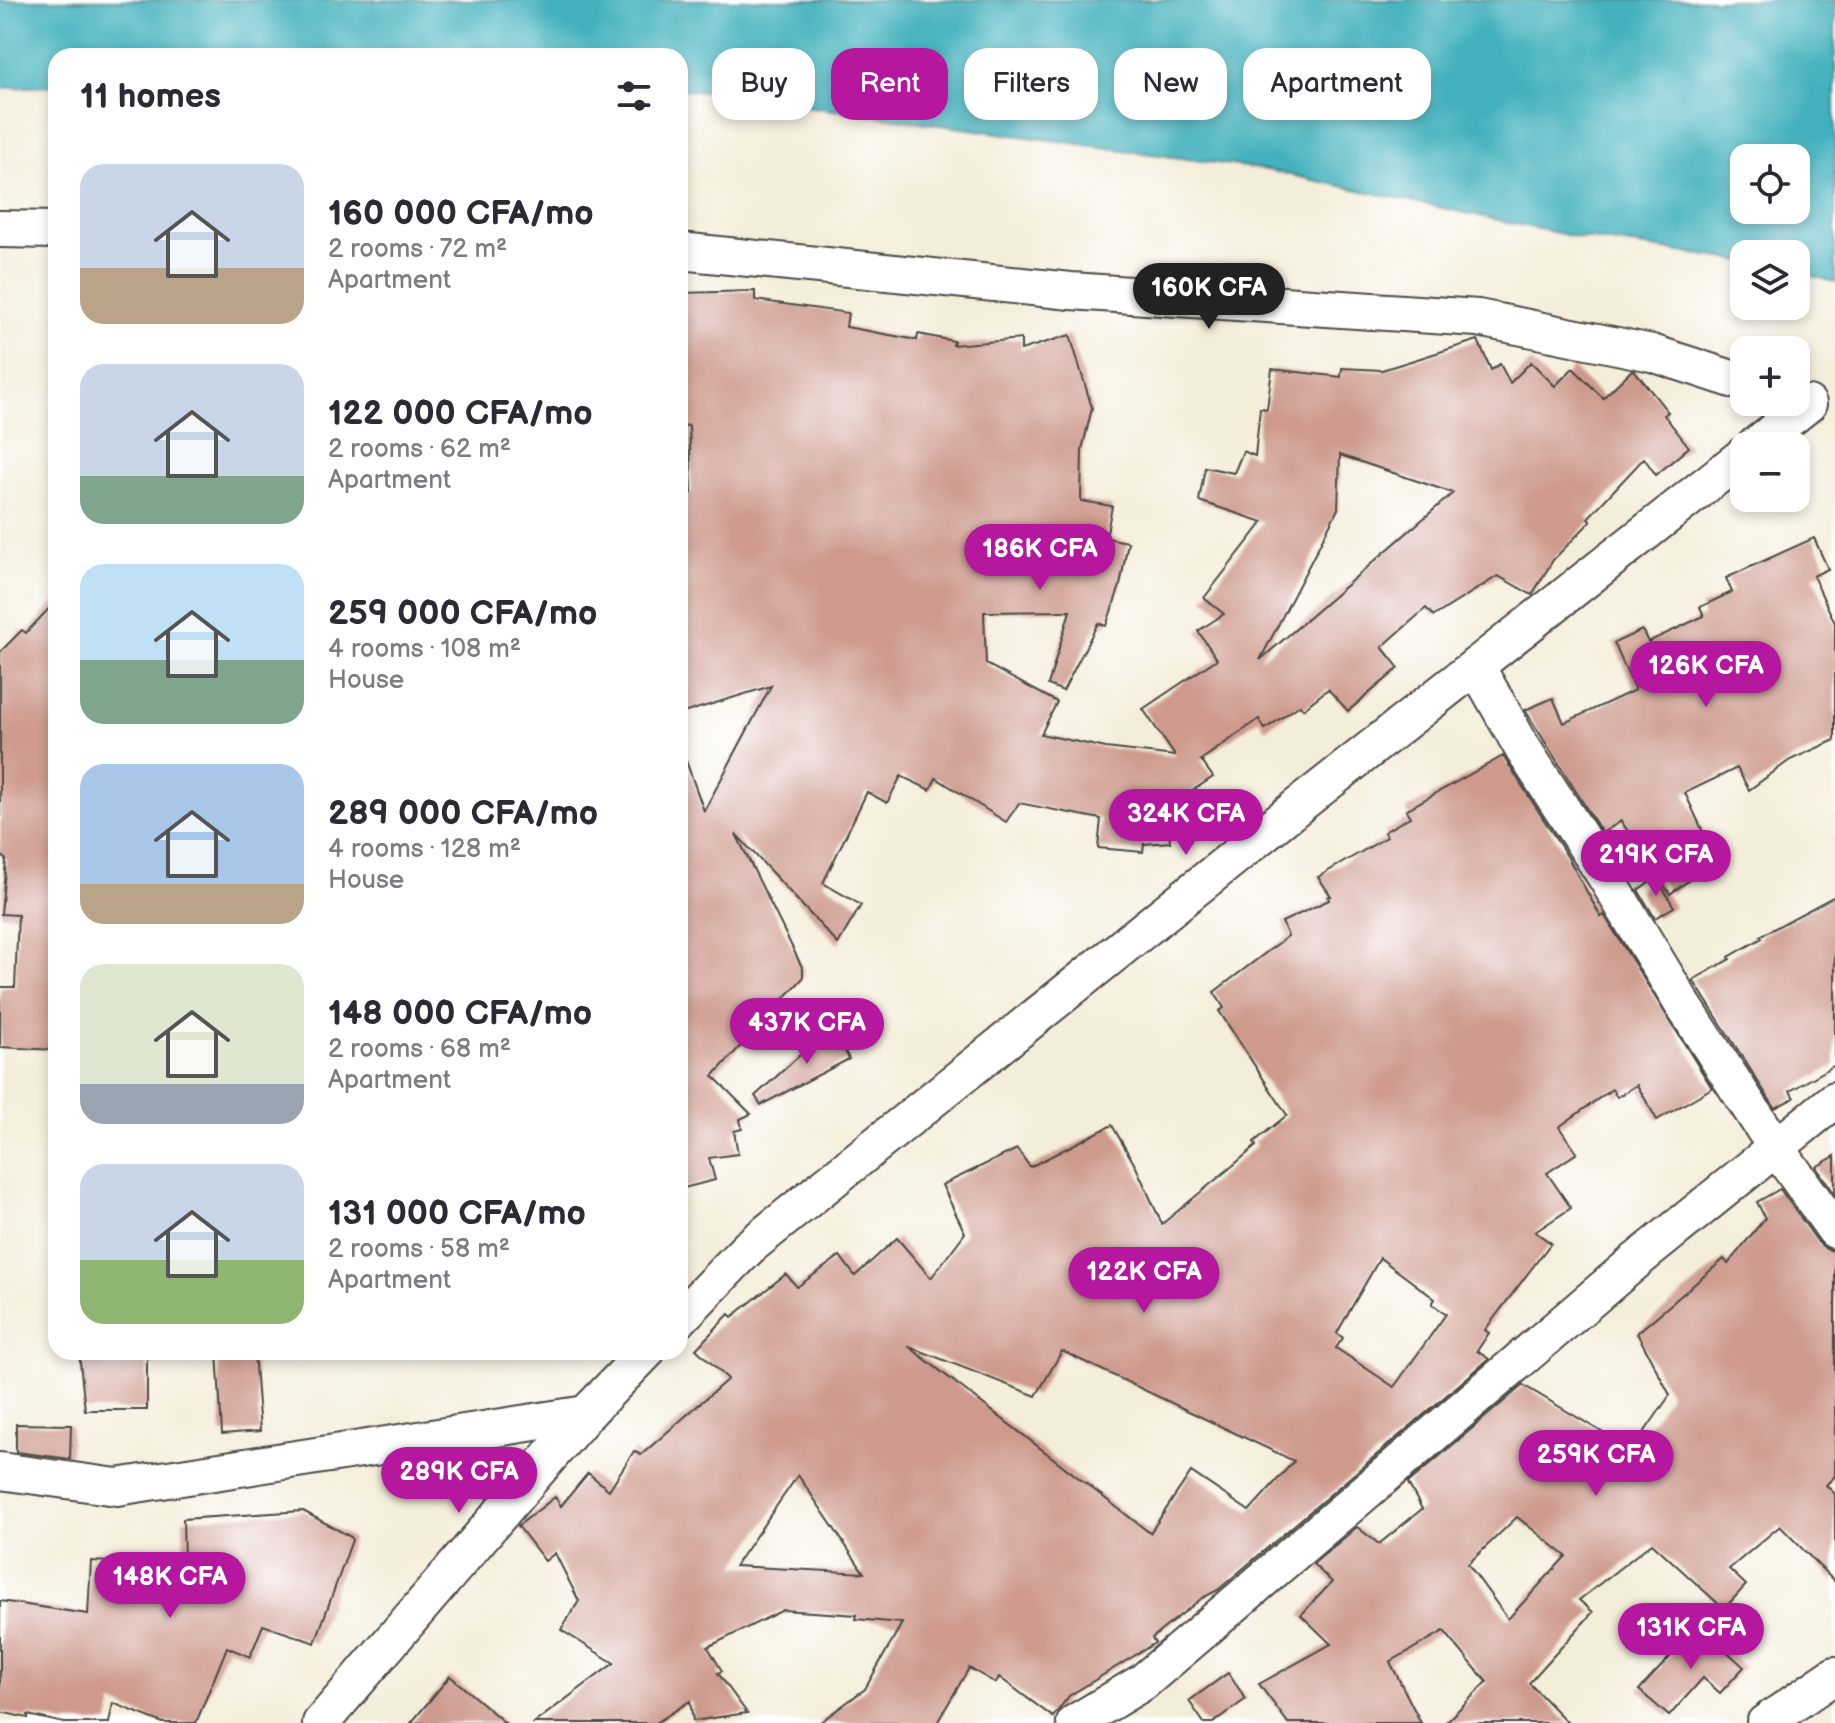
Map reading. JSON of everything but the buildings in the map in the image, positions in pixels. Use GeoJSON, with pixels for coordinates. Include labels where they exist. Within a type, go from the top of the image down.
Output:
{"type":"FeatureCollection","features":[{"type":"Feature","properties":{"kind":"street"},"geometry":{"type":"LineString","coordinates":[[0,229],[48,230]]}},
{"type":"Feature","properties":{"kind":"street"},"geometry":{"type":"LineString","coordinates":[[688,252],[1071,291],[1478,318],[1652,353],[1730,378]]}},
{"type":"Feature","properties":{"kind":"street"},"geometry":{"type":"LineString","coordinates":[[1776,432],[1813,407]]}},
{"type":"Feature","properties":{"kind":"street"},"geometry":{"type":"LineString","coordinates":[[688,1310],[749,1247],[1730,466]]}},
{"type":"Feature","properties":{"kind":"street"},"geometry":{"type":"LineString","coordinates":[[1476,666],[1523,749],[1775,1146],[1835,1230]]}},
{"type":"Feature","properties":{"kind":"street"},"geometry":{"type":"LineString","coordinates":[[1075,1723],[1143,1682],[1637,1260],[1835,1100]]}},
{"type":"Feature","properties":{"kind":"street"},"geometry":{"type":"LineString","coordinates":[[321,1723],[586,1414],[638,1360]]}},
{"type":"Feature","properties":{"kind":"street"},"geometry":{"type":"LineString","coordinates":[[0,1471],[117,1487],[586,1414]]}},
{"type":"Feature","properties":{"kind":"street"},"geometry":{"type":"LineString","coordinates":[[1783,1720],[1835,1675]]}},
{"type":"Feature","properties":{"kind":"water"},"geometry":{"type":"Polygon","coordinates":[[[0,0],[1835,0],[1835,282],[1810,276],[1810,240],[1730,240],[1730,259],[1576,237],[1267,170],[905,120],[948,120],[948,48],[831,48],[831,110],[815,108],[815,48],[712,48],[712,93],[688,90],[688,48],[48,48],[48,86],[0,88],[0,0]]]}}]}
